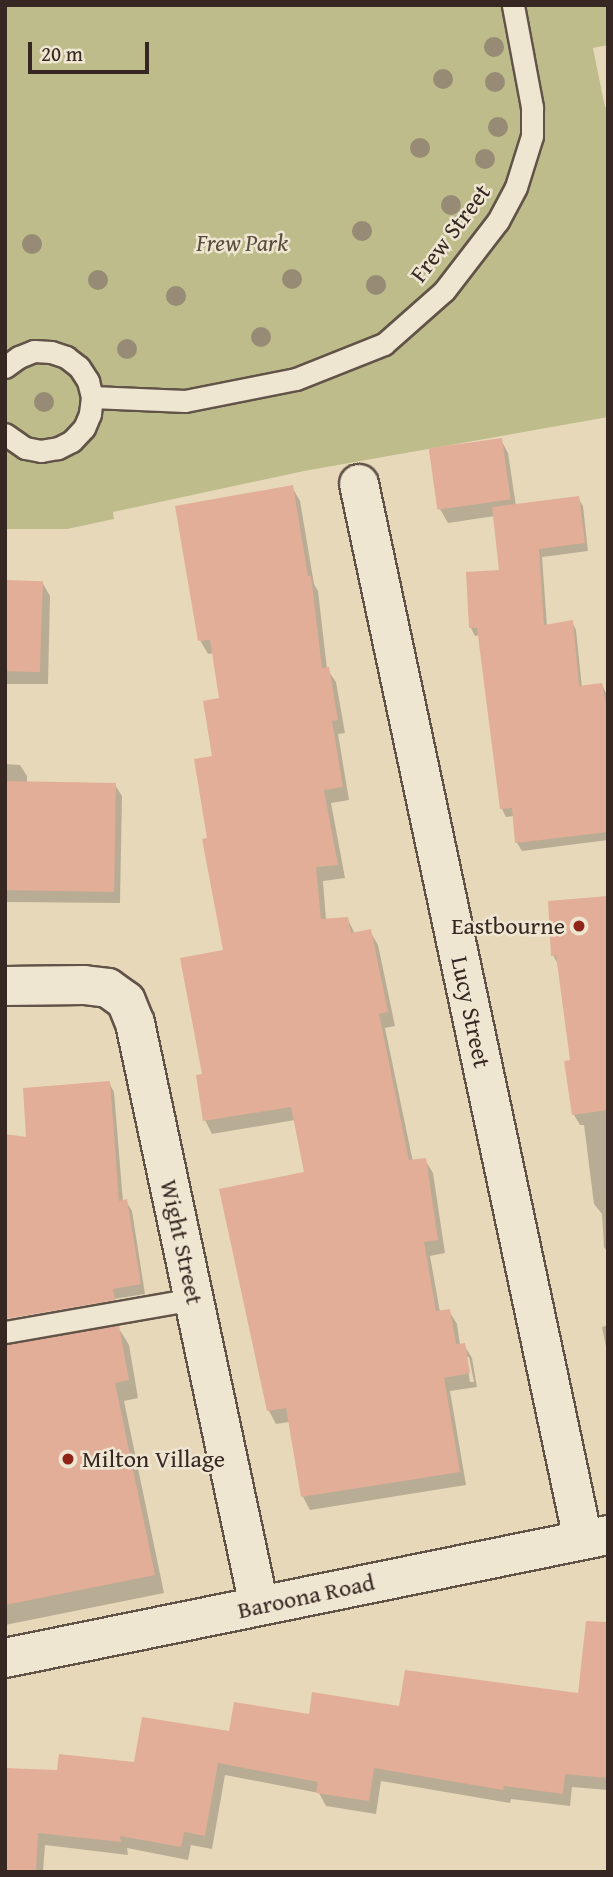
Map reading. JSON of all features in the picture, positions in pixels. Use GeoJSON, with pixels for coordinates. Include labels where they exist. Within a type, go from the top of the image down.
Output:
{"type":"FeatureCollection","features":[{"type":"Feature","properties":{"kind":"street","name":"Lucy Street"},"geometry":{"type":"LineString","coordinates":[[359,484],[595,1538]]}},
{"type":"Feature","properties":{"kind":"street","name":"Wight Street"},"geometry":{"type":"LineString","coordinates":[[5,986],[84,985],[108,988],[126,1001],[137,1030],[259,1606]]}},
{"type":"Feature","properties":{"kind":"street","name":"Baroona Road"},"geometry":{"type":"LineString","coordinates":[[5,1658],[595,1538]]}},
{"type":"Feature","properties":{"kind":"lane","name":"Frew Street"},"geometry":{"type":"LineString","coordinates":[[92,397],[185,401],[296,379],[384,344],[444,291],[498,221],[516,187],[532,136],[532,107],[513,5]]}},
{"type":"Feature","properties":{"kind":"lane"},"geometry":{"type":"LineString","coordinates":[[5,367],[34,351],[51,352],[66,357],[79,368],[88,381],[92,397],[90,414],[84,428],[72,440],[58,448],[41,451],[25,448],[5,434]]}},
{"type":"Feature","properties":{"kind":"lane"},"geometry":{"type":"LineString","coordinates":[[5,1332],[194,1299]]}},
{"type":"Feature","properties":{"kind":"green space","name":"Frew Park"},"geometry":{"type":"Polygon","coordinates":[[[5,5],[608,5],[608,45],[593,48],[605,107],[608,107],[608,417],[304,471],[113,512],[114,519],[67,529],[5,529],[5,5]]]}},
{"type":"Feature","properties":{"kind":"building"},"geometry":{"type":"Polygon","coordinates":[[[502,438],[511,499],[437,510],[429,448],[502,438]]]}},
{"type":"Feature","properties":{"kind":"building"},"geometry":{"type":"Polygon","coordinates":[[[293,485],[308,576],[311,576],[322,668],[329,667],[338,720],[332,721],[343,787],[324,790],[338,865],[316,867],[321,919],[348,917],[351,933],[371,929],[388,1012],[379,1014],[409,1160],[426,1158],[438,1240],[424,1242],[436,1311],[450,1309],[456,1344],[465,1343],[470,1373],[444,1378],[460,1472],[301,1497],[286,1408],[267,1411],[219,1189],[304,1172],[291,1107],[203,1121],[196,1075],[202,1074],[180,958],[223,950],[202,839],[207,838],[194,759],[212,756],[203,701],[219,698],[210,640],[198,641],[175,506],[293,485]]]}},
{"type":"Feature","properties":{"kind":"building"},"geometry":{"type":"Polygon","coordinates":[[[579,496],[585,543],[539,549],[544,625],[573,620],[579,686],[602,683],[608,714],[608,832],[515,843],[512,808],[500,809],[477,628],[469,628],[466,572],[499,570],[492,507],[579,496]]]}},
{"type":"Feature","properties":{"kind":"building"},"geometry":{"type":"Polygon","coordinates":[[[5,580],[43,581],[40,672],[5,671],[5,580]]]}},
{"type":"Feature","properties":{"kind":"building"},"geometry":{"type":"Polygon","coordinates":[[[5,781],[116,783],[114,892],[5,890],[5,781]]]}},
{"type":"Feature","properties":{"kind":"building"},"geometry":{"type":"Polygon","coordinates":[[[608,896],[608,1110],[572,1115],[564,1061],[570,1060],[556,955],[551,956],[548,901],[608,896]]]}},
{"type":"Feature","properties":{"kind":"building"},"geometry":{"type":"Polygon","coordinates":[[[110,1081],[119,1201],[127,1199],[141,1284],[113,1289],[115,1300],[5,1319],[5,1134],[26,1137],[23,1088],[110,1081]]]}},
{"type":"Feature","properties":{"kind":"building","name":"Milton Village"},"geometry":{"type":"Polygon","coordinates":[[[119,1325],[129,1380],[115,1383],[155,1575],[5,1605],[5,1345],[119,1325]]]}},
{"type":"Feature","properties":{"kind":"building"},"geometry":{"type":"Polygon","coordinates":[[[586,1621],[608,1622],[608,1778],[565,1774],[563,1794],[504,1786],[503,1790],[374,1768],[369,1801],[316,1793],[318,1782],[218,1763],[205,1836],[184,1832],[181,1847],[120,1836],[121,1842],[38,1833],[36,1872],[5,1872],[5,1768],[57,1770],[59,1754],[134,1762],[142,1717],[229,1731],[234,1702],[309,1714],[312,1692],[399,1706],[405,1670],[578,1693],[586,1621]]]}},
{"type":"Feature","properties":{"kind":"place","name":"Eastbourne"},"geometry":{"type":"Point","coordinates":[579,926]}},
{"type":"Feature","properties":{"kind":"place","name":"Milton Village"},"geometry":{"type":"Point","coordinates":[68,1459]}}]}
